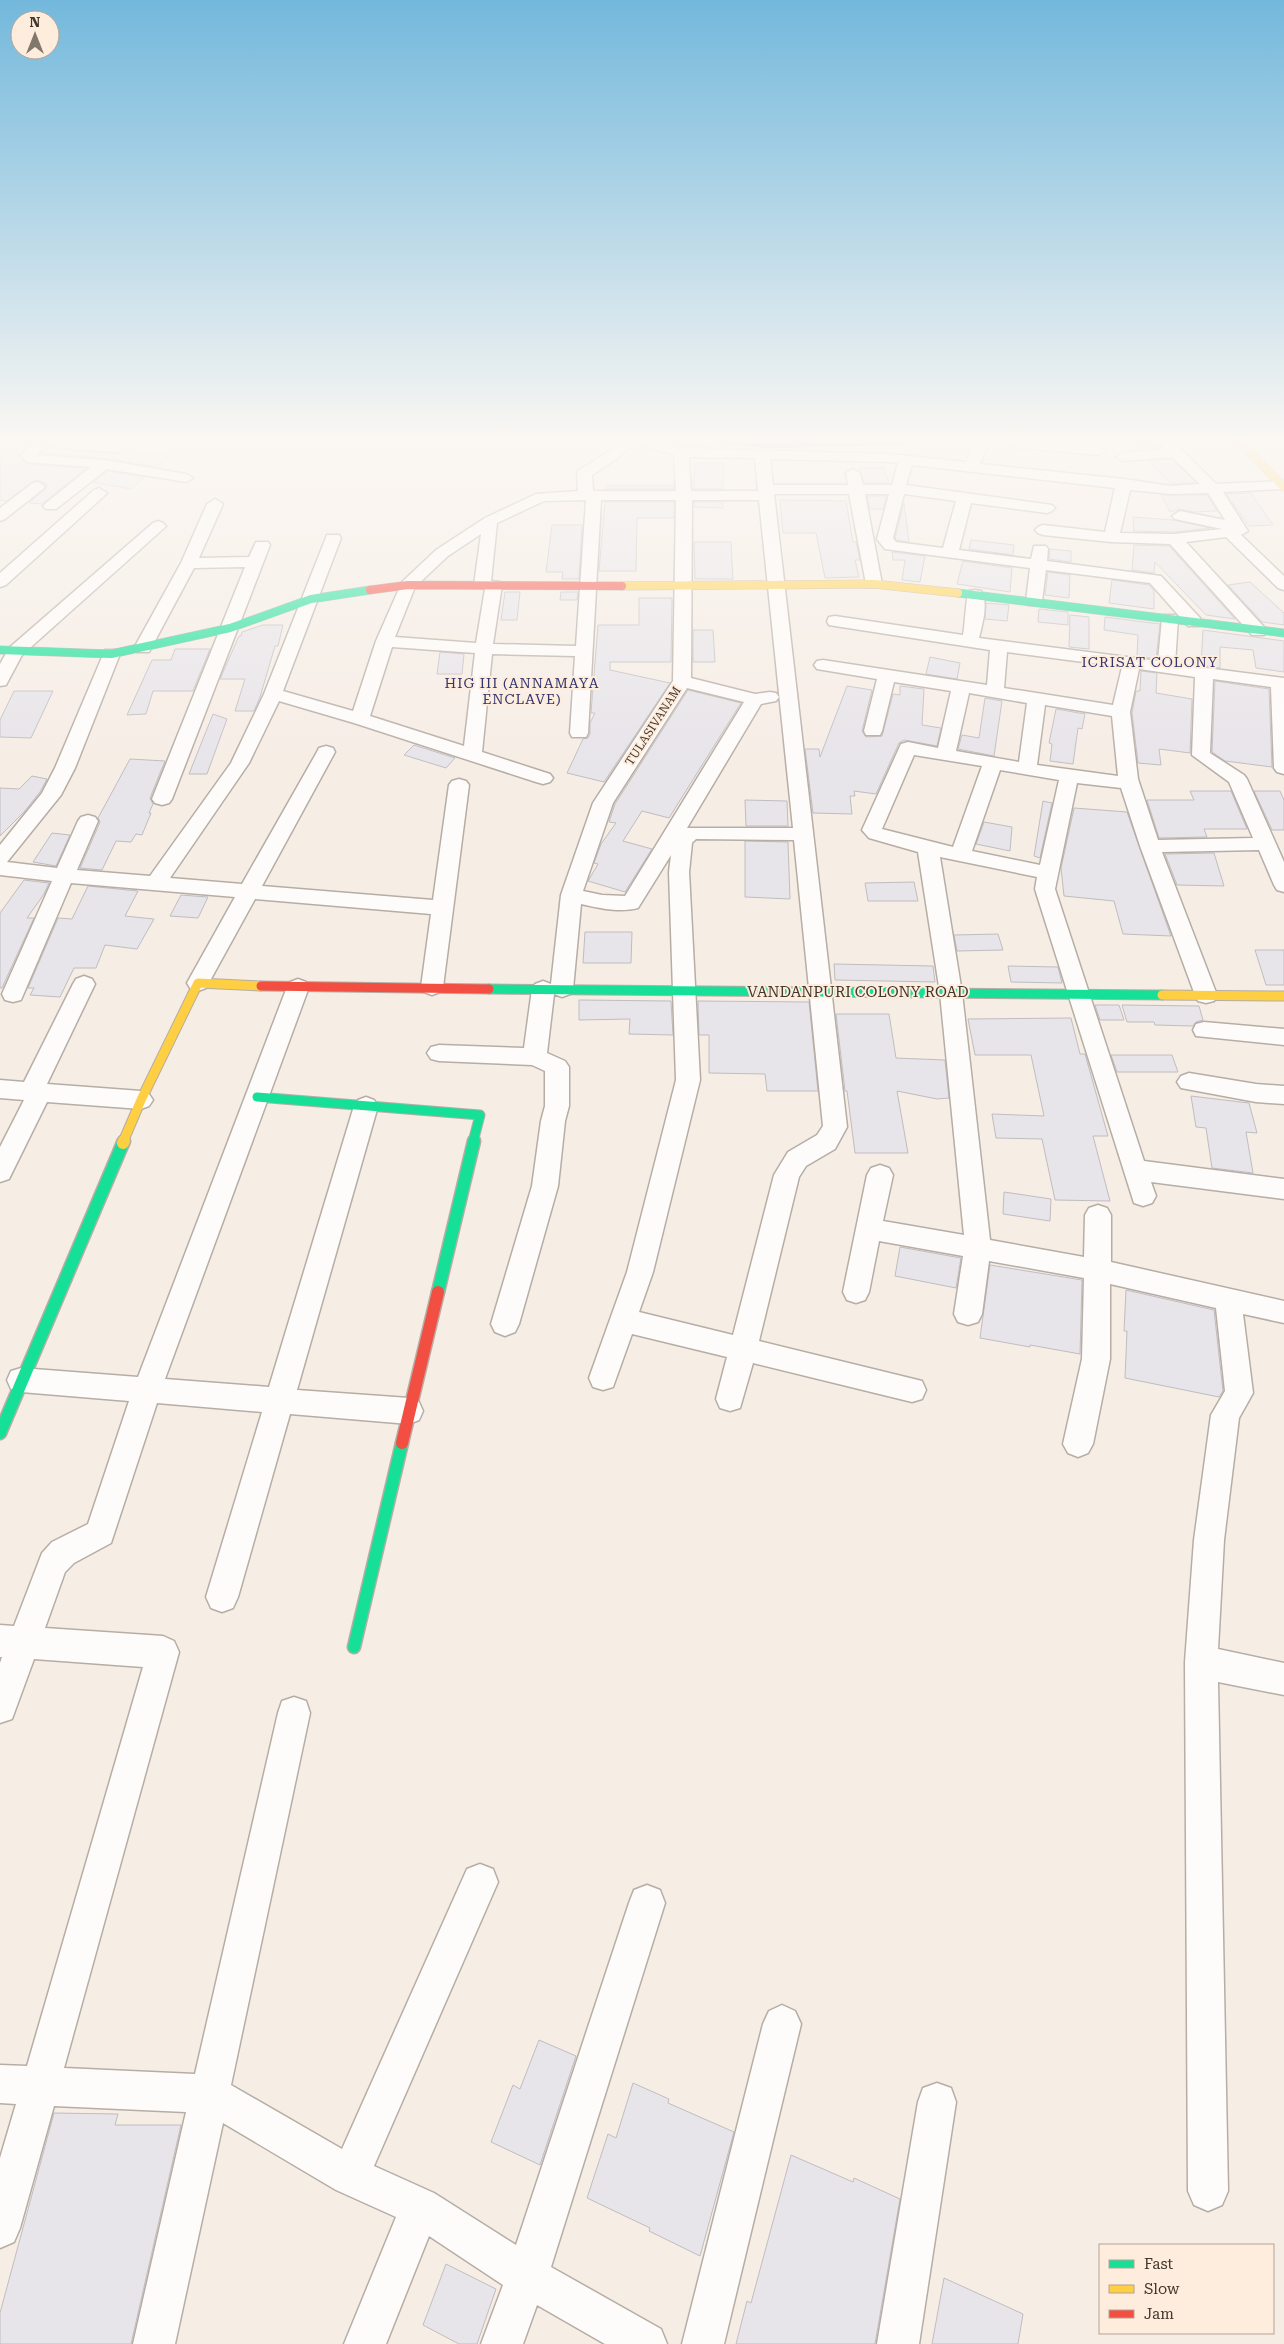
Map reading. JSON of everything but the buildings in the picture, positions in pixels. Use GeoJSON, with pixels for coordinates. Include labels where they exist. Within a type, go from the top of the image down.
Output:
{"type":"FeatureCollection","features":[{"type":"Feature","properties":{"kind":"street"},"geometry":{"type":"LineString","coordinates":[[0,582],[34,552]]}},
{"type":"Feature","properties":{"kind":"street"},"geometry":{"type":"LineString","coordinates":[[0,681],[8,651],[126,552]]}},
{"type":"Feature","properties":{"kind":"street"},"geometry":{"type":"LineString","coordinates":[[143,648],[192,552]]}},
{"type":"Feature","properties":{"kind":"street"},"geometry":{"type":"LineString","coordinates":[[162,799],[259,552]]}},
{"type":"Feature","properties":{"kind":"street"},"geometry":{"type":"LineString","coordinates":[[156,883],[240,763],[273,694],[328,552]]}},
{"type":"Feature","properties":{"kind":"street"},"geometry":{"type":"LineString","coordinates":[[360,719],[385,641],[408,585],[443,552]]}},
{"type":"Feature","properties":{"kind":"street"},"geometry":{"type":"LineString","coordinates":[[472,755],[484,649],[489,552]]}},
{"type":"Feature","properties":{"kind":"street"},"geometry":{"type":"LineString","coordinates":[[579,733],[590,584],[590,552]]}},
{"type":"Feature","properties":{"kind":"street","name":"TULASIVANAM"},"geometry":{"type":"LineString","coordinates":[[535,1057],[552,989],[571,895],[604,803],[682,681],[683,552]]}},
{"type":"Feature","properties":{"kind":"street"},"geometry":{"type":"LineString","coordinates":[[730,1400],[787,1175],[797,1159],[826,1142],[834,1127],[804,834],[786,695],[772,552]]}},
{"type":"Feature","properties":{"kind":"street"},"geometry":{"type":"LineString","coordinates":[[868,552],[874,584]]}},
{"type":"Feature","properties":{"kind":"street"},"geometry":{"type":"LineString","coordinates":[[945,552],[1155,579],[1194,622]]}},
{"type":"Feature","properties":{"kind":"street"},"geometry":{"type":"LineString","coordinates":[[1034,601],[1040,552]]}},
{"type":"Feature","properties":{"kind":"street"},"geometry":{"type":"LineString","coordinates":[[1186,552],[1258,631]]}},
{"type":"Feature","properties":{"kind":"street"},"geometry":{"type":"LineString","coordinates":[[1254,552],[1284,585]]}},
{"type":"Feature","properties":{"kind":"street"},"geometry":{"type":"LineString","coordinates":[[188,562],[254,562]]}},
{"type":"Feature","properties":{"kind":"street"},"geometry":{"type":"LineString","coordinates":[[8,651],[111,654],[230,628],[311,599],[408,585],[683,584],[776,586],[874,584],[1034,601],[1284,633]]}},
{"type":"Feature","properties":{"kind":"street"},"geometry":{"type":"LineString","coordinates":[[970,642],[975,618],[975,595]]}},
{"type":"Feature","properties":{"kind":"street"},"geometry":{"type":"LineString","coordinates":[[1166,667],[1170,619]]}},
{"type":"Feature","properties":{"kind":"street"},"geometry":{"type":"LineString","coordinates":[[835,621],[970,642],[1282,683],[1284,768]]}},
{"type":"Feature","properties":{"kind":"street"},"geometry":{"type":"LineString","coordinates":[[385,641],[484,649],[585,651]]}},
{"type":"Feature","properties":{"kind":"street"},"geometry":{"type":"LineString","coordinates":[[995,693],[999,646]]}},
{"type":"Feature","properties":{"kind":"street"},"geometry":{"type":"LineString","coordinates":[[0,858],[51,795],[111,654]]}},
{"type":"Feature","properties":{"kind":"street"},"geometry":{"type":"LineString","coordinates":[[1132,663],[1121,712],[1129,783],[1150,846],[1206,995]]}},
{"type":"Feature","properties":{"kind":"street"},"geometry":{"type":"LineString","coordinates":[[823,665],[1121,712]]}},
{"type":"Feature","properties":{"kind":"street"},"geometry":{"type":"LineString","coordinates":[[1204,673],[1201,755],[1237,779],[1284,884]]}},
{"type":"Feature","properties":{"kind":"street"},"geometry":{"type":"LineString","coordinates":[[873,731],[887,675]]}},
{"type":"Feature","properties":{"kind":"street"},"geometry":{"type":"LineString","coordinates":[[682,681],[755,699],[786,695]]}},
{"type":"Feature","properties":{"kind":"street"},"geometry":{"type":"LineString","coordinates":[[946,755],[961,687]]}},
{"type":"Feature","properties":{"kind":"street"},"geometry":{"type":"LineString","coordinates":[[273,694],[360,719],[543,778]]}},
{"type":"Feature","properties":{"kind":"street"},"geometry":{"type":"LineString","coordinates":[[571,895],[602,902],[631,903],[755,699]]}},
{"type":"Feature","properties":{"kind":"street"},"geometry":{"type":"LineString","coordinates":[[1027,769],[1036,699]]}},
{"type":"Feature","properties":{"kind":"street"},"geometry":{"type":"LineString","coordinates":[[1048,873],[928,848],[874,833],[872,830],[906,749],[910,748],[992,764],[1069,776],[1129,783]]}},
{"type":"Feature","properties":{"kind":"street"},"geometry":{"type":"LineString","coordinates":[[0,1433],[141,1100],[198,982],[326,752]]}},
{"type":"Feature","properties":{"kind":"street"},"geometry":{"type":"LineString","coordinates":[[960,855],[992,764]]}},
{"type":"Feature","properties":{"kind":"street"},"geometry":{"type":"LineString","coordinates":[[1069,776],[1045,889],[1144,1196]]}},
{"type":"Feature","properties":{"kind":"street"},"geometry":{"type":"LineString","coordinates":[[432,987],[460,785]]}},
{"type":"Feature","properties":{"kind":"street"},"geometry":{"type":"LineString","coordinates":[[13,994],[88,821]]}},
{"type":"Feature","properties":{"kind":"street"},"geometry":{"type":"LineString","coordinates":[[603,1378],[640,1272],[688,1080],[679,872],[682,841],[691,833],[804,834]]}},
{"type":"Feature","properties":{"kind":"street"},"geometry":{"type":"LineString","coordinates":[[1150,846],[1266,844]]}},
{"type":"Feature","properties":{"kind":"street"},"geometry":{"type":"LineString","coordinates":[[928,848],[951,993],[978,1247],[968,1314]]}},
{"type":"Feature","properties":{"kind":"street"},"geometry":{"type":"LineString","coordinates":[[0,868],[65,876],[444,908]]}},
{"type":"Feature","properties":{"kind":"street","name":"VANDANPURI COLONY ROAD"},"geometry":{"type":"LineString","coordinates":[[198,982],[298,987],[1284,996]]}},
{"type":"Feature","properties":{"kind":"street"},"geometry":{"type":"LineString","coordinates":[[0,1172],[84,984]]}},
{"type":"Feature","properties":{"kind":"street"},"geometry":{"type":"LineString","coordinates":[[0,1707],[11,1642],[53,1563],[61,1552],[90,1541],[100,1533],[147,1390],[298,987]]}},
{"type":"Feature","properties":{"kind":"street"},"geometry":{"type":"LineString","coordinates":[[1204,1030],[1284,1037]]}},
{"type":"Feature","properties":{"kind":"street"},"geometry":{"type":"LineString","coordinates":[[439,1053],[535,1057],[557,1067],[557,1106],[553,1121],[545,1186],[505,1324]]}},
{"type":"Feature","properties":{"kind":"street"},"geometry":{"type":"LineString","coordinates":[[1189,1082],[1256,1093],[1284,1095]]}},
{"type":"Feature","properties":{"kind":"street"},"geometry":{"type":"LineString","coordinates":[[0,1089],[141,1100]]}},
{"type":"Feature","properties":{"kind":"street"},"geometry":{"type":"LineString","coordinates":[[257,1097],[480,1115],[408,1411],[354,1647]]}},
{"type":"Feature","properties":{"kind":"street"},"geometry":{"type":"LineString","coordinates":[[222,1597],[366,1106]]}},
{"type":"Feature","properties":{"kind":"street"},"geometry":{"type":"LineString","coordinates":[[1135,1170],[1284,1189]]}},
{"type":"Feature","properties":{"kind":"street"},"geometry":{"type":"LineString","coordinates":[[856,1292],[880,1175]]}},
{"type":"Feature","properties":{"kind":"street"},"geometry":{"type":"LineString","coordinates":[[1078,1444],[1096,1359],[1098,1215]]}},
{"type":"Feature","properties":{"kind":"street"},"geometry":{"type":"LineString","coordinates":[[870,1229],[1097,1270],[1284,1312]]}},
{"type":"Feature","properties":{"kind":"street"},"geometry":{"type":"LineString","coordinates":[[1208,2191],[1201,1662],[1209,1540],[1225,1415],[1239,1393],[1228,1298]]}},
{"type":"Feature","properties":{"kind":"street"},"geometry":{"type":"LineString","coordinates":[[624,1320],[912,1390]]}},
{"type":"Feature","properties":{"kind":"street"},"geometry":{"type":"LineString","coordinates":[[22,1380],[408,1411]]}},
{"type":"Feature","properties":{"kind":"street"},"geometry":{"type":"LineString","coordinates":[[0,2228],[163,1652],[11,1642]]}},
{"type":"Feature","properties":{"kind":"street"},"geometry":{"type":"LineString","coordinates":[[1201,1662],[1284,1679]]}},
{"type":"Feature","properties":{"kind":"street"},"geometry":{"type":"LineString","coordinates":[[154,2344],[294,1713]]}},
{"type":"Feature","properties":{"kind":"street"},"geometry":{"type":"LineString","coordinates":[[350,2176],[480,1882]]}},
{"type":"Feature","properties":{"kind":"street"},"geometry":{"type":"LineString","coordinates":[[502,2344],[527,2276],[647,1903]]}},
{"type":"Feature","properties":{"kind":"street"},"geometry":{"type":"LineString","coordinates":[[703,2344],[782,2024]]}},
{"type":"Feature","properties":{"kind":"street"},"geometry":{"type":"LineString","coordinates":[[0,2084],[210,2094],[350,2176],[420,2207],[527,2276],[646,2344]]}},
{"type":"Feature","properties":{"kind":"street"},"geometry":{"type":"LineString","coordinates":[[898,2344],[937,2102]]}},
{"type":"Feature","properties":{"kind":"street"},"geometry":{"type":"LineString","coordinates":[[365,2344],[420,2207]]}},
{"type":"Feature","properties":{"kind":"traffic: fast"},"geometry":{"type":"LineString","coordinates":[[0,650],[111,654],[230,628],[311,599],[370,590]]}},
{"type":"Feature","properties":{"kind":"traffic: fast"},"geometry":{"type":"LineString","coordinates":[[958,593],[1284,633]]}},
{"type":"Feature","properties":{"kind":"traffic: fast"},"geometry":{"type":"LineString","coordinates":[[489,989],[1162,995]]}},
{"type":"Feature","properties":{"kind":"traffic: fast"},"geometry":{"type":"LineString","coordinates":[[257,1097],[480,1115],[438,1292]]}},
{"type":"Feature","properties":{"kind":"traffic: fast"},"geometry":{"type":"LineString","coordinates":[[0,1433],[123,1143]]}},
{"type":"Feature","properties":{"kind":"traffic: fast"},"geometry":{"type":"LineString","coordinates":[[354,1647],[402,1443]]}},
{"type":"Feature","properties":{"kind":"traffic: slow"},"geometry":{"type":"LineString","coordinates":[[622,586],[874,584],[958,593]]}},
{"type":"Feature","properties":{"kind":"traffic: slow"},"geometry":{"type":"LineString","coordinates":[[123,1143],[141,1100],[198,983],[261,986]]}},
{"type":"Feature","properties":{"kind":"traffic: slow"},"geometry":{"type":"LineString","coordinates":[[1162,995],[1284,996]]}},
{"type":"Feature","properties":{"kind":"traffic: jam"},"geometry":{"type":"LineString","coordinates":[[370,590],[408,585],[622,586]]}},
{"type":"Feature","properties":{"kind":"traffic: jam"},"geometry":{"type":"LineString","coordinates":[[261,986],[489,989]]}},
{"type":"Feature","properties":{"kind":"traffic: jam"},"geometry":{"type":"LineString","coordinates":[[402,1443],[438,1292]]}},
{"type":"Feature","properties":{"kind":"district","name":"ICRISAT COLONY"},"geometry":{"type":"Point","coordinates":[1150,662]}},
{"type":"Feature","properties":{"kind":"district","name":"HIG III (ANNAMAYA ENCLAVE)"},"geometry":{"type":"Point","coordinates":[522,692]}}]}
